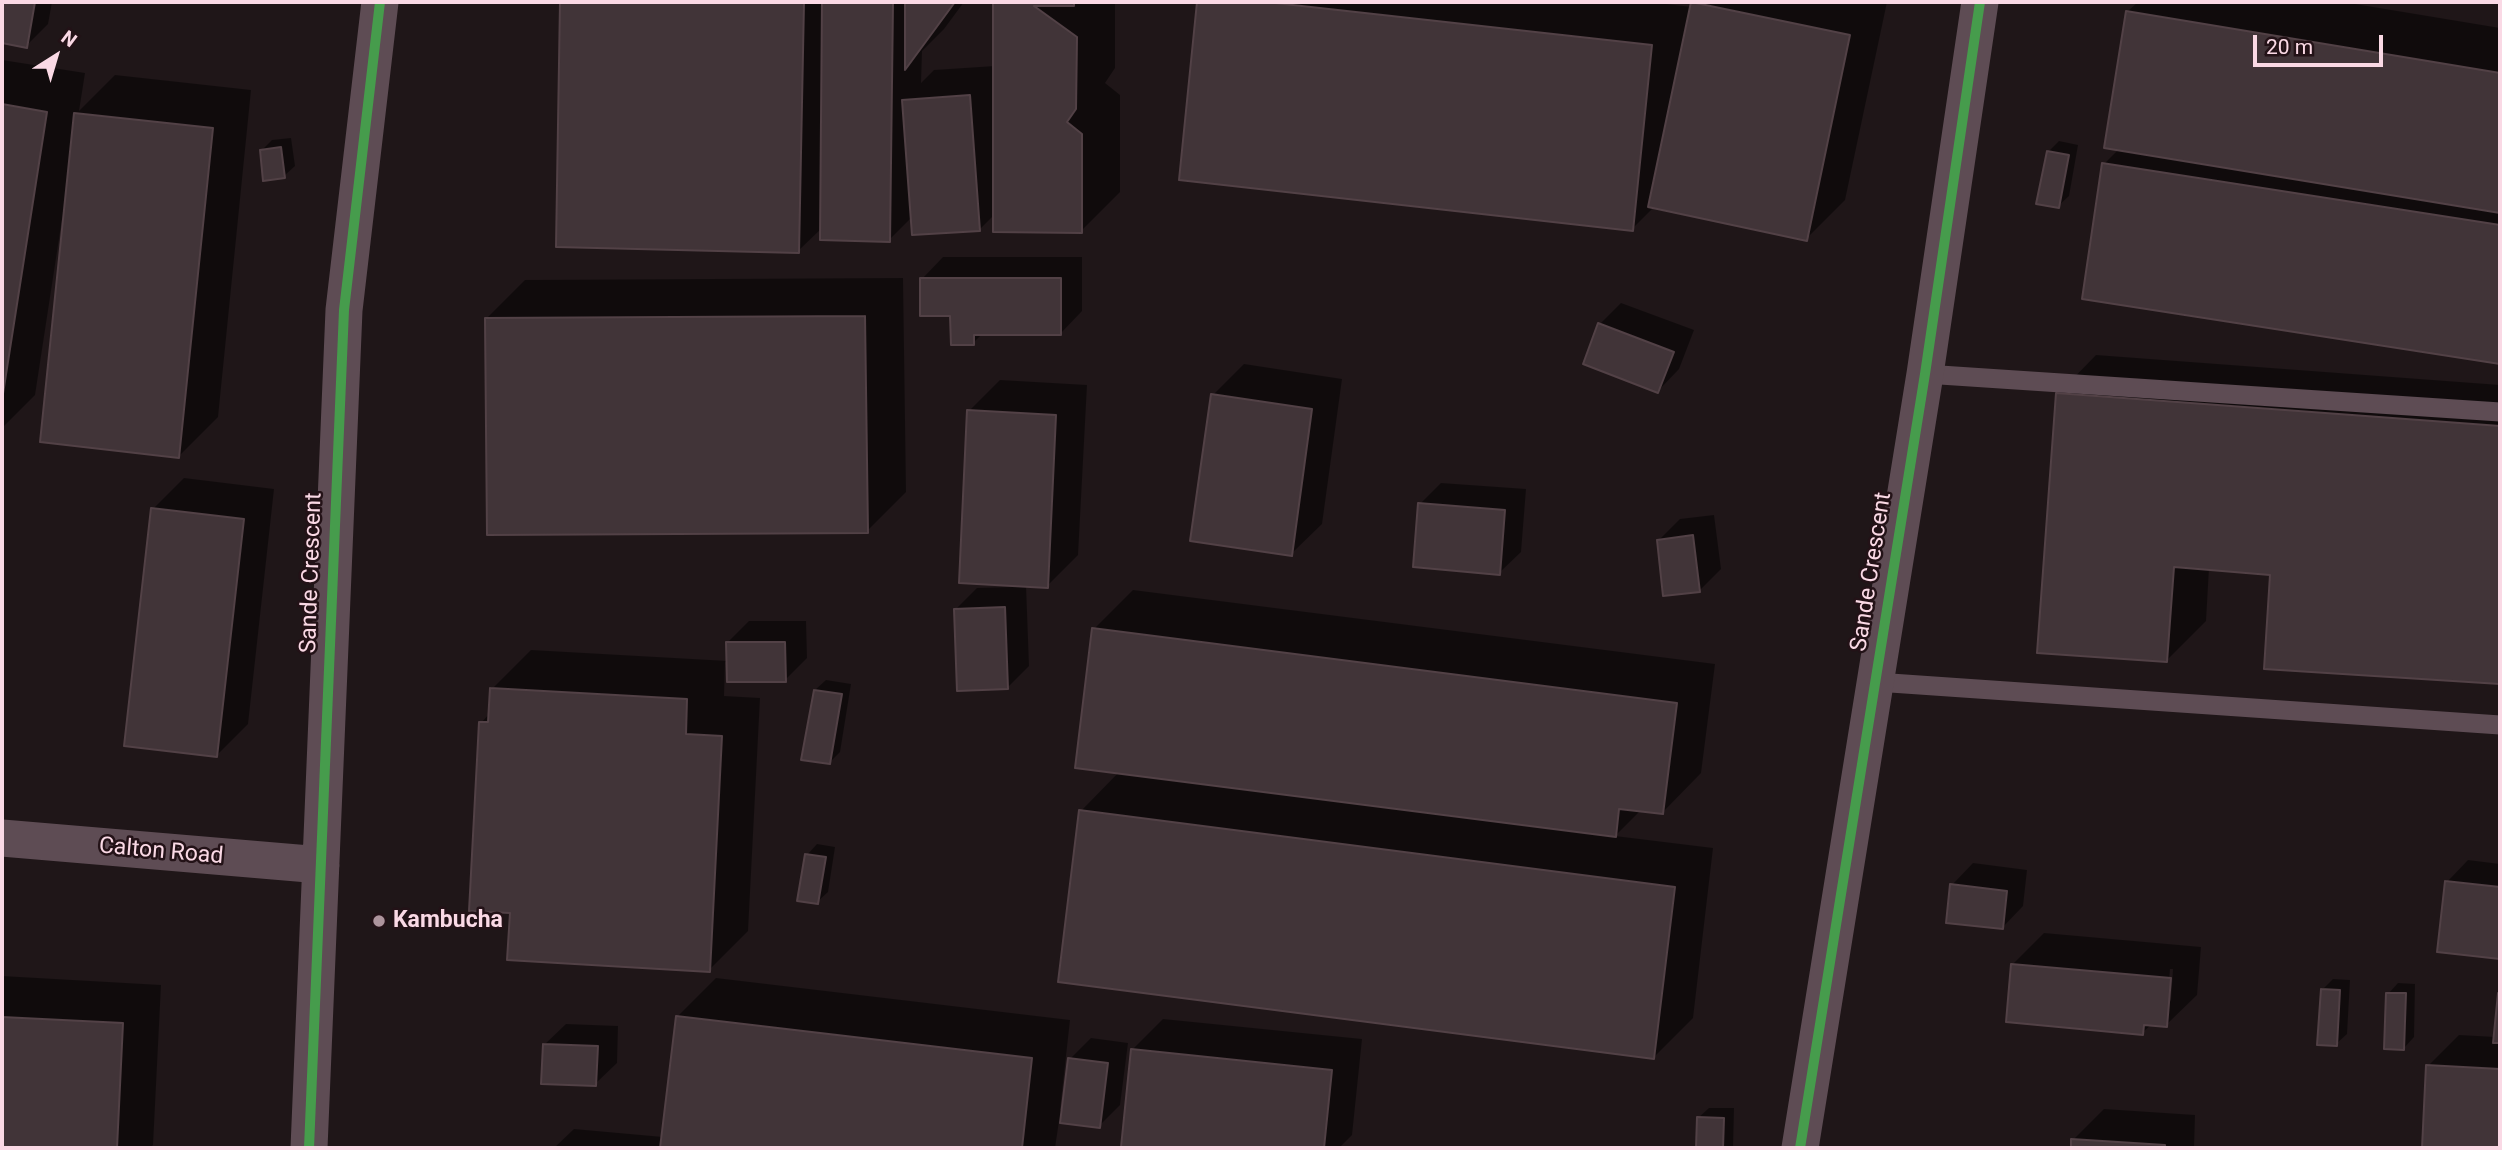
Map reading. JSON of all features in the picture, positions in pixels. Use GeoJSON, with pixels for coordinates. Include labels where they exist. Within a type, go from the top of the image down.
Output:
{"type":"FeatureCollection","features":[{"type":"Feature","properties":{"kind":"street","name":"Sande Crescent"},"geometry":{"type":"LineString","coordinates":[[309,1148],[344,310],[380,2]]}},
{"type":"Feature","properties":{"kind":"street","name":"Sande Crescent"},"geometry":{"type":"LineString","coordinates":[[1800,1148],[1925,374],[1980,2]]}},
{"type":"Feature","properties":{"kind":"street","name":"Calton Road"},"geometry":{"type":"LineString","coordinates":[[2,838],[321,865]]}},
{"type":"Feature","properties":{"kind":"lane"},"geometry":{"type":"LineString","coordinates":[[1925,374],[2500,412]]}},
{"type":"Feature","properties":{"kind":"lane"},"geometry":{"type":"LineString","coordinates":[[1876,682],[2500,725]]}},
{"type":"Feature","properties":{"kind":"building"},"geometry":{"type":"Polygon","coordinates":[[[2,2],[35,2],[27,48],[2,43],[2,2]]]}},
{"type":"Feature","properties":{"kind":"building"},"geometry":{"type":"Polygon","coordinates":[[[560,2],[804,2],[799,253],[556,247],[560,2]]]}},
{"type":"Feature","properties":{"kind":"building"},"geometry":{"type":"Polygon","coordinates":[[[822,2],[893,2],[890,242],[820,240],[822,2]]]}},
{"type":"Feature","properties":{"kind":"building"},"geometry":{"type":"Polygon","coordinates":[[[905,2],[955,2],[905,70],[905,2]]]}},
{"type":"Feature","properties":{"kind":"building"},"geometry":{"type":"Polygon","coordinates":[[[993,2],[1074,2],[1074,6],[1034,6],[1077,37],[1076,109],[1067,122],[1082,134],[1082,233],[993,232],[993,2]]]}},
{"type":"Feature","properties":{"kind":"building"},"geometry":{"type":"Polygon","coordinates":[[[1197,2],[1266,2],[1652,45],[1633,231],[1179,180],[1197,2]]]}},
{"type":"Feature","properties":{"kind":"building"},"geometry":{"type":"Polygon","coordinates":[[[1691,2],[1850,35],[1807,241],[1648,207],[1691,2]]]}},
{"type":"Feature","properties":{"kind":"building"},"geometry":{"type":"Polygon","coordinates":[[[2126,11],[2500,73],[2500,213],[2104,148],[2126,11]]]}},
{"type":"Feature","properties":{"kind":"building"},"geometry":{"type":"Polygon","coordinates":[[[970,95],[980,231],[912,235],[902,100],[970,95]]]}},
{"type":"Feature","properties":{"kind":"building"},"geometry":{"type":"Polygon","coordinates":[[[2,104],[47,112],[2,400],[2,104]]]}},
{"type":"Feature","properties":{"kind":"building"},"geometry":{"type":"Polygon","coordinates":[[[74,113],[213,128],[179,458],[40,442],[74,113]]]}},
{"type":"Feature","properties":{"kind":"building"},"geometry":{"type":"Polygon","coordinates":[[[281,147],[285,178],[263,181],[260,150],[281,147]]]}},
{"type":"Feature","properties":{"kind":"building"},"geometry":{"type":"Polygon","coordinates":[[[2047,151],[2069,155],[2059,208],[2036,204],[2047,151]]]}},
{"type":"Feature","properties":{"kind":"building"},"geometry":{"type":"Polygon","coordinates":[[[2102,163],[2500,225],[2500,364],[2082,299],[2102,163]]]}},
{"type":"Feature","properties":{"kind":"building"},"geometry":{"type":"Polygon","coordinates":[[[920,278],[1061,278],[1061,335],[974,335],[974,345],[951,345],[950,316],[920,316],[920,278]]]}},
{"type":"Feature","properties":{"kind":"building"},"geometry":{"type":"Polygon","coordinates":[[[865,316],[868,533],[487,535],[485,318],[865,316]]]}},
{"type":"Feature","properties":{"kind":"building"},"geometry":{"type":"Polygon","coordinates":[[[1598,323],[1674,352],[1658,393],[1583,364],[1598,323]]]}},
{"type":"Feature","properties":{"kind":"building"},"geometry":{"type":"Polygon","coordinates":[[[2056,393],[2500,426],[2500,684],[2264,669],[2270,575],[2174,567],[2167,662],[2037,653],[2056,393]]]}},
{"type":"Feature","properties":{"kind":"building"},"geometry":{"type":"Polygon","coordinates":[[[1211,394],[1312,409],[1292,556],[1190,541],[1211,394]]]}},
{"type":"Feature","properties":{"kind":"building"},"geometry":{"type":"Polygon","coordinates":[[[967,410],[1056,415],[1048,588],[959,583],[967,410]]]}},
{"type":"Feature","properties":{"kind":"building"},"geometry":{"type":"Polygon","coordinates":[[[1418,503],[1505,510],[1500,575],[1413,567],[1418,503]]]}},
{"type":"Feature","properties":{"kind":"building"},"geometry":{"type":"Polygon","coordinates":[[[151,508],[244,519],[217,757],[124,746],[151,508]]]}},
{"type":"Feature","properties":{"kind":"building"},"geometry":{"type":"Polygon","coordinates":[[[1693,535],[1700,592],[1663,596],[1657,540],[1693,535]]]}},
{"type":"Feature","properties":{"kind":"building"},"geometry":{"type":"Polygon","coordinates":[[[1005,607],[1008,689],[957,691],[954,609],[1005,607]]]}},
{"type":"Feature","properties":{"kind":"building"},"geometry":{"type":"Polygon","coordinates":[[[1092,628],[1677,703],[1663,814],[1619,809],[1616,837],[1075,768],[1092,628]]]}},
{"type":"Feature","properties":{"kind":"building"},"geometry":{"type":"Polygon","coordinates":[[[726,642],[785,642],[786,682],[727,682],[726,642]]]}},
{"type":"Feature","properties":{"kind":"building"},"geometry":{"type":"Polygon","coordinates":[[[490,688],[687,699],[686,734],[722,736],[710,972],[507,960],[510,913],[469,911],[479,722],[488,722],[490,688]]]}},
{"type":"Feature","properties":{"kind":"building"},"geometry":{"type":"Polygon","coordinates":[[[814,690],[842,694],[830,764],[801,760],[814,690]]]}},
{"type":"Feature","properties":{"kind":"building"},"geometry":{"type":"Polygon","coordinates":[[[1079,810],[1675,887],[1654,1059],[1058,982],[1079,810]]]}},
{"type":"Feature","properties":{"kind":"building"},"geometry":{"type":"Polygon","coordinates":[[[805,854],[826,857],[818,904],[797,901],[805,854]]]}},
{"type":"Feature","properties":{"kind":"building"},"geometry":{"type":"Polygon","coordinates":[[[2445,881],[2500,887],[2500,959],[2437,952],[2445,881]]]}},
{"type":"Feature","properties":{"kind":"building"},"geometry":{"type":"Polygon","coordinates":[[[1950,884],[2007,891],[2003,929],[1946,923],[1950,884]]]}},
{"type":"Feature","properties":{"kind":"building"},"geometry":{"type":"Polygon","coordinates":[[[2011,964],[2171,978],[2167,1027],[2144,1025],[2143,1035],[2006,1022],[2011,964]]]}},
{"type":"Feature","properties":{"kind":"building"},"geometry":{"type":"Polygon","coordinates":[[[2321,989],[2340,990],[2337,1046],[2317,1045],[2321,989]]]}},
{"type":"Feature","properties":{"kind":"building"},"geometry":{"type":"Polygon","coordinates":[[[2386,993],[2406,993],[2404,1050],[2384,1049],[2386,993]]]}},
{"type":"Feature","properties":{"kind":"building"},"geometry":{"type":"Polygon","coordinates":[[[2498,993],[2500,1043],[2493,1043],[2498,993]]]}},
{"type":"Feature","properties":{"kind":"building"},"geometry":{"type":"Polygon","coordinates":[[[676,1016],[1032,1058],[1022,1148],[660,1148],[676,1016]]]}},
{"type":"Feature","properties":{"kind":"building"},"geometry":{"type":"Polygon","coordinates":[[[2,1017],[123,1023],[117,1148],[2,1148],[2,1017]]]}},
{"type":"Feature","properties":{"kind":"building"},"geometry":{"type":"Polygon","coordinates":[[[543,1044],[598,1046],[596,1086],[541,1084],[543,1044]]]}},
{"type":"Feature","properties":{"kind":"building"},"geometry":{"type":"Polygon","coordinates":[[[1131,1049],[1332,1070],[1324,1148],[1121,1147],[1131,1049]]]}},
{"type":"Feature","properties":{"kind":"building"},"geometry":{"type":"Polygon","coordinates":[[[1068,1058],[1108,1063],[1100,1128],[1060,1123],[1068,1058]]]}},
{"type":"Feature","properties":{"kind":"building"},"geometry":{"type":"Polygon","coordinates":[[[2426,1065],[2500,1069],[2500,1148],[2422,1148],[2426,1065]]]}},
{"type":"Feature","properties":{"kind":"building"},"geometry":{"type":"Polygon","coordinates":[[[1697,1117],[1724,1118],[1723,1148],[1696,1148],[1697,1117]]]}},
{"type":"Feature","properties":{"kind":"building"},"geometry":{"type":"Polygon","coordinates":[[[2071,1139],[2165,1145],[2165,1148],[2071,1148],[2071,1139]]]}},
{"type":"Feature","properties":{"kind":"cycle path"},"geometry":{"type":"LineString","coordinates":[[309,1148],[344,310],[380,2]]}},
{"type":"Feature","properties":{"kind":"cycle path"},"geometry":{"type":"LineString","coordinates":[[1800,1148],[1925,374],[1980,2]]}},
{"type":"Feature","properties":{"kind":"place","name":"Kambucha"},"geometry":{"type":"Point","coordinates":[379,921]}}]}
